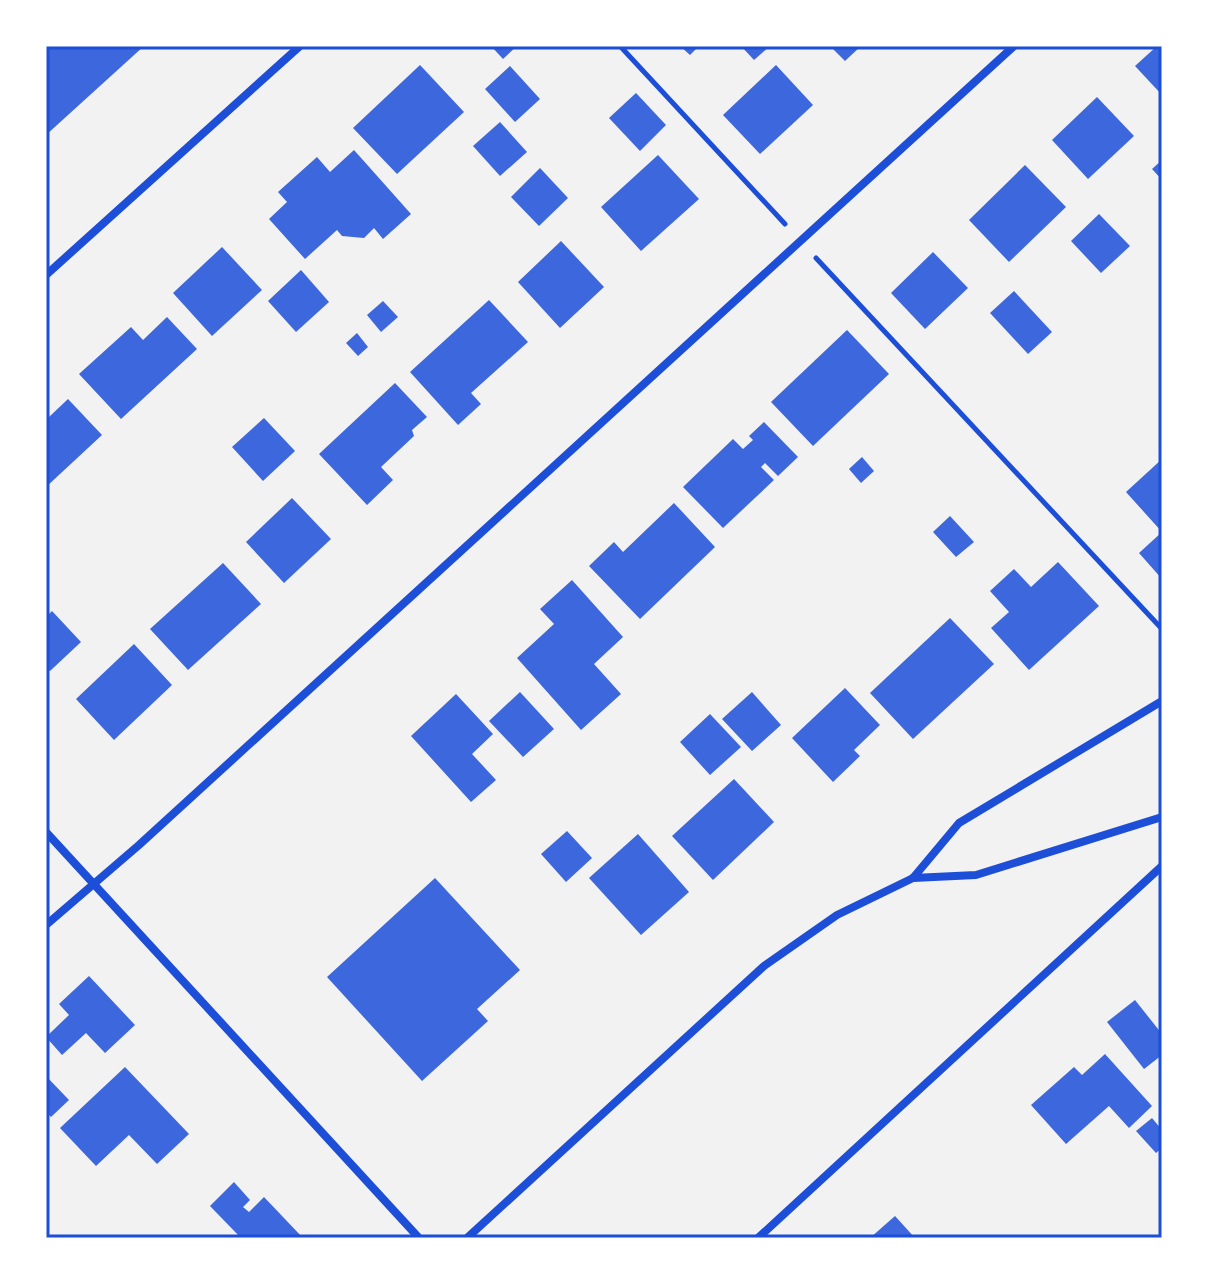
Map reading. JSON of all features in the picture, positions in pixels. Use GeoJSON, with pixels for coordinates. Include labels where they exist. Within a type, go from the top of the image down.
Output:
{"type":"FeatureCollection","features":[{"type":"Feature","properties":{"kind":"street"},"geometry":{"type":"LineString","coordinates":[[46,275],[300,46]]}},
{"type":"Feature","properties":{"kind":"street"},"geometry":{"type":"LineString","coordinates":[[46,925],[139,845],[1014,46]]}},
{"type":"Feature","properties":{"kind":"street"},"geometry":{"type":"LineString","coordinates":[[913,878],[959,823],[1162,701]]}},
{"type":"Feature","properties":{"kind":"street"},"geometry":{"type":"LineString","coordinates":[[467,1238],[764,966],[837,915],[913,878],[976,875],[1162,817]]}},
{"type":"Feature","properties":{"kind":"street"},"geometry":{"type":"LineString","coordinates":[[46,832],[419,1238]]}},
{"type":"Feature","properties":{"kind":"street"},"geometry":{"type":"LineString","coordinates":[[758,1238],[1162,866]]}},
{"type":"Feature","properties":{"kind":"path"},"geometry":{"type":"LineString","coordinates":[[620,46],[1162,629]]}},
{"type":"Feature","properties":{"kind":"building"},"geometry":{"type":"Polygon","coordinates":[[[46,46],[144,46],[46,135],[46,46]]]}},
{"type":"Feature","properties":{"kind":"building"},"geometry":{"type":"Polygon","coordinates":[[[491,46],[517,46],[503,59],[491,46]]]}},
{"type":"Feature","properties":{"kind":"building"},"geometry":{"type":"Polygon","coordinates":[[[680,46],[699,46],[690,55],[680,46]]]}},
{"type":"Feature","properties":{"kind":"building"},"geometry":{"type":"Polygon","coordinates":[[[741,46],[770,46],[754,60],[741,46]]]}},
{"type":"Feature","properties":{"kind":"building"},"geometry":{"type":"Polygon","coordinates":[[[830,46],[861,46],[845,61],[830,46]]]}},
{"type":"Feature","properties":{"kind":"building"},"geometry":{"type":"Polygon","coordinates":[[[1157,46],[1162,46],[1162,95],[1135,66],[1157,46]]]}},
{"type":"Feature","properties":{"kind":"building"},"geometry":{"type":"Polygon","coordinates":[[[420,65],[464,112],[397,174],[353,128],[420,65]]]}},
{"type":"Feature","properties":{"kind":"building"},"geometry":{"type":"Polygon","coordinates":[[[776,65],[813,105],[760,154],[723,115],[776,65]]]}},
{"type":"Feature","properties":{"kind":"building"},"geometry":{"type":"Polygon","coordinates":[[[510,66],[540,99],[515,122],[485,89],[510,66]]]}},
{"type":"Feature","properties":{"kind":"building"},"geometry":{"type":"Polygon","coordinates":[[[636,93],[666,125],[640,151],[609,118],[636,93]]]}},
{"type":"Feature","properties":{"kind":"building"},"geometry":{"type":"Polygon","coordinates":[[[1097,97],[1134,136],[1088,179],[1052,140],[1097,97]]]}},
{"type":"Feature","properties":{"kind":"building"},"geometry":{"type":"Polygon","coordinates":[[[500,122],[527,152],[500,176],[473,146],[500,122]]]}},
{"type":"Feature","properties":{"kind":"building"},"geometry":{"type":"Polygon","coordinates":[[[354,150],[411,214],[383,239],[374,228],[364,238],[342,236],[337,230],[305,259],[269,219],[287,202],[278,192],[317,157],[330,172],[354,150]]]}},
{"type":"Feature","properties":{"kind":"building"},"geometry":{"type":"Polygon","coordinates":[[[658,155],[699,199],[641,251],[601,207],[658,155]]]}},
{"type":"Feature","properties":{"kind":"building"},"geometry":{"type":"Polygon","coordinates":[[[1162,160],[1162,180],[1152,169],[1162,160]]]}},
{"type":"Feature","properties":{"kind":"building"},"geometry":{"type":"Polygon","coordinates":[[[1025,165],[1066,207],[1009,262],[969,220],[1025,165]]]}},
{"type":"Feature","properties":{"kind":"building"},"geometry":{"type":"Polygon","coordinates":[[[540,168],[568,198],[539,226],[511,197],[540,168]]]}},
{"type":"Feature","properties":{"kind":"building"},"geometry":{"type":"Polygon","coordinates":[[[1099,214],[1130,246],[1101,273],[1071,241],[1099,214]]]}},
{"type":"Feature","properties":{"kind":"building"},"geometry":{"type":"Polygon","coordinates":[[[561,241],[604,287],[560,328],[518,282],[561,241]]]}},
{"type":"Feature","properties":{"kind":"building"},"geometry":{"type":"Polygon","coordinates":[[[222,247],[262,290],[212,336],[173,293],[222,247]]]}},
{"type":"Feature","properties":{"kind":"building"},"geometry":{"type":"Polygon","coordinates":[[[933,252],[968,288],[925,329],[891,293],[933,252]]]}},
{"type":"Feature","properties":{"kind":"building"},"geometry":{"type":"Polygon","coordinates":[[[301,270],[329,302],[296,332],[268,301],[301,270]]]}},
{"type":"Feature","properties":{"kind":"building"},"geometry":{"type":"Polygon","coordinates":[[[1014,291],[1052,332],[1028,354],[990,313],[1014,291]]]}},
{"type":"Feature","properties":{"kind":"building"},"geometry":{"type":"Polygon","coordinates":[[[489,300],[528,342],[471,393],[481,404],[458,425],[410,372],[489,300]]]}},
{"type":"Feature","properties":{"kind":"building"},"geometry":{"type":"Polygon","coordinates":[[[383,301],[398,317],[381,332],[367,315],[383,301]]]}},
{"type":"Feature","properties":{"kind":"building"},"geometry":{"type":"Polygon","coordinates":[[[167,317],[197,349],[121,419],[79,374],[131,327],[143,340],[167,317]]]}},
{"type":"Feature","properties":{"kind":"building"},"geometry":{"type":"Polygon","coordinates":[[[847,330],[889,374],[813,446],[771,402],[847,330]]]}},
{"type":"Feature","properties":{"kind":"building"},"geometry":{"type":"Polygon","coordinates":[[[357,333],[368,347],[358,356],[346,343],[357,333]]]}},
{"type":"Feature","properties":{"kind":"building"},"geometry":{"type":"Polygon","coordinates":[[[395,383],[427,417],[412,430],[414,436],[381,467],[393,480],[367,505],[319,454],[395,383]]]}},
{"type":"Feature","properties":{"kind":"building"},"geometry":{"type":"Polygon","coordinates":[[[68,399],[102,435],[46,487],[46,413],[49,417],[68,399]]]}},
{"type":"Feature","properties":{"kind":"building"},"geometry":{"type":"Polygon","coordinates":[[[264,418],[295,451],[263,481],[232,447],[264,418]]]}},
{"type":"Feature","properties":{"kind":"building"},"geometry":{"type":"Polygon","coordinates":[[[764,422],[798,457],[778,476],[765,463],[761,467],[774,480],[723,528],[683,487],[733,439],[743,449],[753,440],[749,436],[764,422]]]}},
{"type":"Feature","properties":{"kind":"building"},"geometry":{"type":"Polygon","coordinates":[[[862,457],[874,471],[861,483],[849,469],[862,457]]]}},
{"type":"Feature","properties":{"kind":"building"},"geometry":{"type":"Polygon","coordinates":[[[1162,459],[1162,532],[1126,492],[1162,459]]]}},
{"type":"Feature","properties":{"kind":"building"},"geometry":{"type":"Polygon","coordinates":[[[292,498],[331,539],[284,583],[246,542],[292,498]]]}},
{"type":"Feature","properties":{"kind":"building"},"geometry":{"type":"Polygon","coordinates":[[[674,503],[715,547],[640,619],[589,566],[614,542],[623,552],[674,503]]]}},
{"type":"Feature","properties":{"kind":"building"},"geometry":{"type":"Polygon","coordinates":[[[950,516],[974,542],[956,557],[933,532],[950,516]]]}},
{"type":"Feature","properties":{"kind":"building"},"geometry":{"type":"Polygon","coordinates":[[[1162,532],[1162,579],[1139,553],[1162,532]]]}},
{"type":"Feature","properties":{"kind":"building"},"geometry":{"type":"Polygon","coordinates":[[[1058,562],[1099,606],[1029,670],[991,628],[1009,612],[990,591],[1014,569],[1031,587],[1058,562]]]}},
{"type":"Feature","properties":{"kind":"building"},"geometry":{"type":"Polygon","coordinates":[[[223,563],[261,604],[188,670],[150,629],[223,563]]]}},
{"type":"Feature","properties":{"kind":"building"},"geometry":{"type":"Polygon","coordinates":[[[572,580],[623,637],[594,664],[621,694],[581,730],[517,658],[554,624],[540,609],[572,580]]]}},
{"type":"Feature","properties":{"kind":"building"},"geometry":{"type":"Polygon","coordinates":[[[52,611],[81,642],[50,671],[46,667],[46,617],[52,611]]]}},
{"type":"Feature","properties":{"kind":"building"},"geometry":{"type":"Polygon","coordinates":[[[950,618],[994,664],[913,739],[870,693],[950,618]]]}},
{"type":"Feature","properties":{"kind":"building"},"geometry":{"type":"Polygon","coordinates":[[[134,644],[172,685],[114,740],[76,699],[134,644]]]}},
{"type":"Feature","properties":{"kind":"building"},"geometry":{"type":"Polygon","coordinates":[[[845,688],[880,725],[854,750],[860,756],[833,782],[792,738],[845,688]]]}},
{"type":"Feature","properties":{"kind":"building"},"geometry":{"type":"Polygon","coordinates":[[[520,692],[554,729],[523,757],[489,721],[520,692]]]}},
{"type":"Feature","properties":{"kind":"building"},"geometry":{"type":"Polygon","coordinates":[[[752,692],[781,725],[752,751],[722,719],[752,692]]]}},
{"type":"Feature","properties":{"kind":"building"},"geometry":{"type":"Polygon","coordinates":[[[456,694],[493,734],[472,754],[496,780],[471,802],[411,736],[456,694]]]}},
{"type":"Feature","properties":{"kind":"building"},"geometry":{"type":"Polygon","coordinates":[[[710,714],[741,747],[710,775],[680,742],[710,714]]]}},
{"type":"Feature","properties":{"kind":"building"},"geometry":{"type":"Polygon","coordinates":[[[734,779],[774,822],[713,880],[672,836],[734,779]]]}},
{"type":"Feature","properties":{"kind":"building"},"geometry":{"type":"Polygon","coordinates":[[[567,831],[592,858],[566,882],[541,854],[567,831]]]}},
{"type":"Feature","properties":{"kind":"building"},"geometry":{"type":"Polygon","coordinates":[[[638,834],[689,892],[641,935],[589,878],[638,834]]]}},
{"type":"Feature","properties":{"kind":"building"},"geometry":{"type":"Polygon","coordinates":[[[435,878],[520,970],[477,1009],[488,1021],[422,1081],[327,977],[435,878]]]}},
{"type":"Feature","properties":{"kind":"building"},"geometry":{"type":"Polygon","coordinates":[[[89,976],[135,1025],[105,1053],[86,1033],[62,1055],[46,1037],[69,1015],[59,1004],[89,976]]]}},
{"type":"Feature","properties":{"kind":"building"},"geometry":{"type":"Polygon","coordinates":[[[1135,1000],[1162,1034],[1162,1055],[1144,1069],[1107,1022],[1135,1000]]]}},
{"type":"Feature","properties":{"kind":"building"},"geometry":{"type":"Polygon","coordinates":[[[1105,1054],[1152,1106],[1129,1128],[1109,1106],[1066,1144],[1031,1105],[1074,1067],[1082,1075],[1105,1054]]]}},
{"type":"Feature","properties":{"kind":"building"},"geometry":{"type":"Polygon","coordinates":[[[125,1067],[189,1134],[157,1164],[129,1135],[96,1166],[60,1128],[125,1067]]]}},
{"type":"Feature","properties":{"kind":"building"},"geometry":{"type":"Polygon","coordinates":[[[46,1076],[69,1100],[51,1117],[46,1112],[46,1076]]]}},
{"type":"Feature","properties":{"kind":"building"},"geometry":{"type":"Polygon","coordinates":[[[1152,1118],[1162,1130],[1162,1148],[1156,1153],[1136,1131],[1152,1118]]]}},
{"type":"Feature","properties":{"kind":"building"},"geometry":{"type":"Polygon","coordinates":[[[234,1182],[250,1200],[243,1207],[249,1212],[264,1197],[303,1238],[241,1238],[210,1206],[234,1182]]]}},
{"type":"Feature","properties":{"kind":"building"},"geometry":{"type":"Polygon","coordinates":[[[895,1216],[915,1238],[870,1238],[895,1216]]]}}]}
